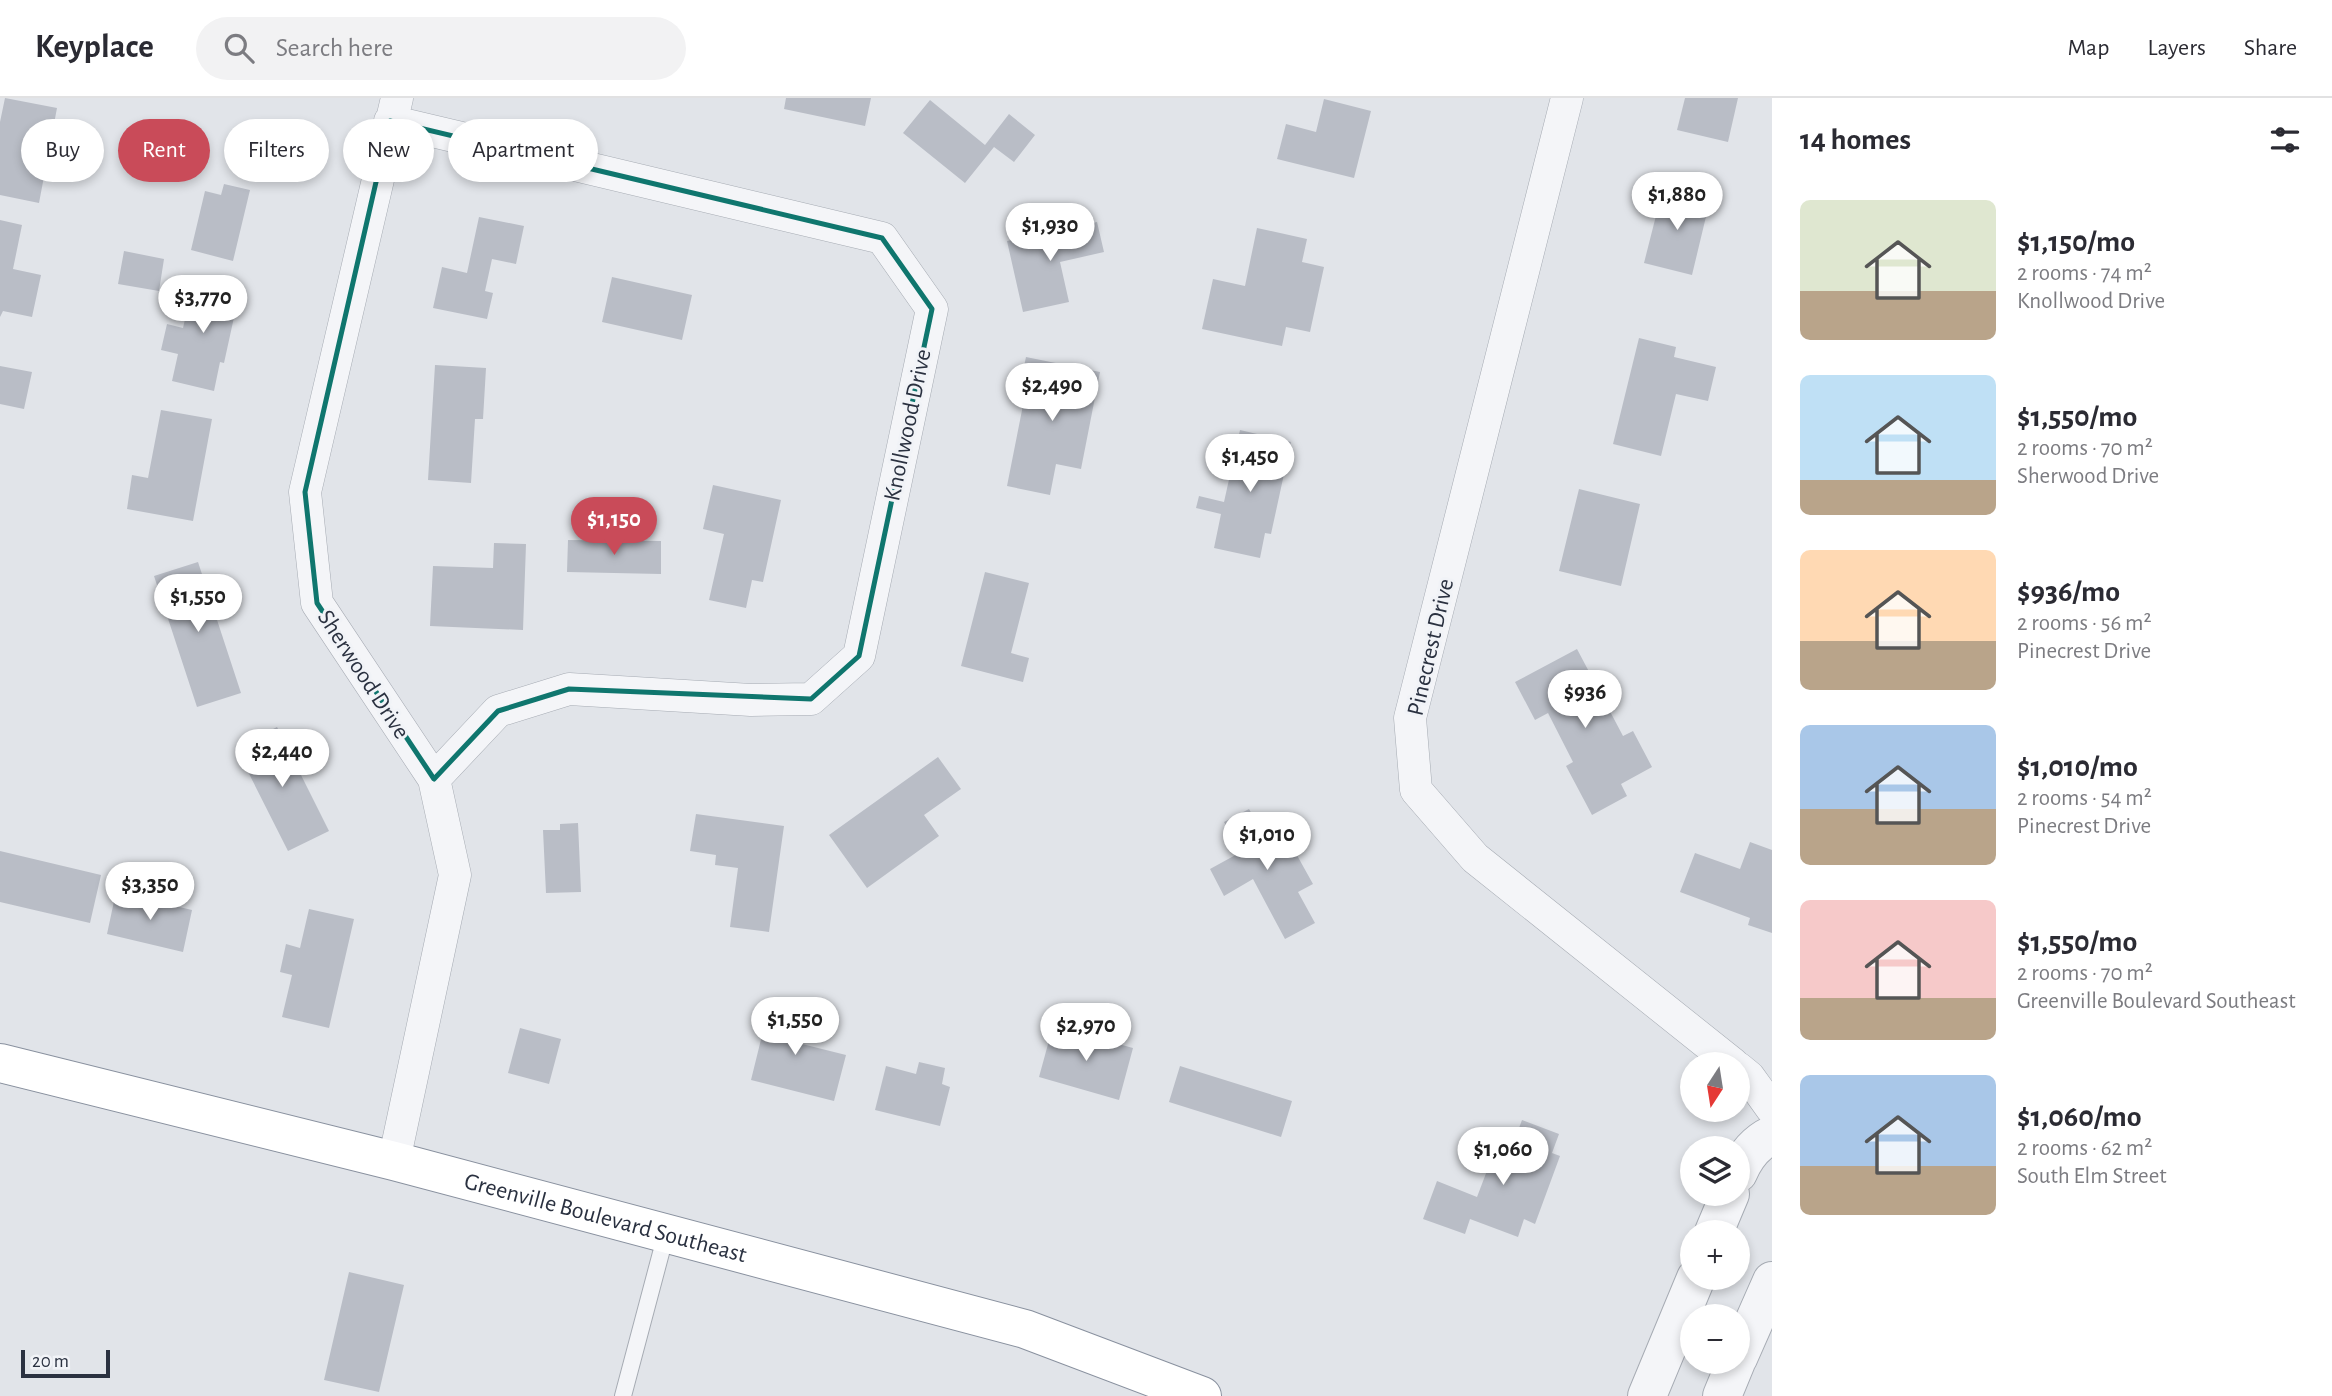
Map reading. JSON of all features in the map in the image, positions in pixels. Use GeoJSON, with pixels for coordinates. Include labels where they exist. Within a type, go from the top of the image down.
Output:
{"type":"FeatureCollection","features":[{"type":"Feature","properties":{"kind":"highway","name":"Greenville Boulevard Southeast"},"geometry":{"type":"LineString","coordinates":[[0,1063],[394,1161],[1025,1329],[1202,1396]]}},
{"type":"Feature","properties":{"kind":"street","name":"Pinecrest Drive"},"geometry":{"type":"LineString","coordinates":[[1567,98],[1410,718],[1416,790],[1475,858],[1718,1052]]}},
{"type":"Feature","properties":{"kind":"street","name":"Knollwood Drive"},"geometry":{"type":"LineString","coordinates":[[394,109],[882,238],[932,309],[859,656],[811,699],[751,700],[569,689],[498,711],[434,779]]}},
{"type":"Feature","properties":{"kind":"street","name":"Sherwood Drive"},"geometry":{"type":"LineString","coordinates":[[394,109],[305,492],[317,603],[434,779],[455,875],[394,1161]]}},
{"type":"Feature","properties":{"kind":"street"},"geometry":{"type":"LineString","coordinates":[[1750,1078],[1772,1109]]}},
{"type":"Feature","properties":{"kind":"street"},"geometry":{"type":"LineString","coordinates":[[1750,1153],[1762,1140],[1772,1135]]}},
{"type":"Feature","properties":{"kind":"street"},"geometry":{"type":"LineString","coordinates":[[1750,1326],[1772,1281]]}},
{"type":"Feature","properties":{"kind":"street"},"geometry":{"type":"LineString","coordinates":[[1647,1396],[1695,1300]]}},
{"type":"Feature","properties":{"kind":"street"},"geometry":{"type":"LineString","coordinates":[[1722,1396],[1730,1374]]}},
{"type":"Feature","properties":{"kind":"lane"},"geometry":{"type":"LineString","coordinates":[[623,1396],[666,1234]]}},
{"type":"Feature","properties":{"kind":"highlighted area"},"geometry":{"type":"Polygon","coordinates":[[[390,121],[882,238],[932,309],[859,656],[811,699],[569,689],[498,711],[434,779],[317,603],[305,492],[390,121]]]}},
{"type":"Feature","properties":{"kind":"building"},"geometry":{"type":"Polygon","coordinates":[[[5,98],[57,108],[55,119],[21,119],[21,182],[43,182],[39,203],[0,195],[0,122],[5,98]]]}},
{"type":"Feature","properties":{"kind":"building"},"geometry":{"type":"Polygon","coordinates":[[[786,98],[871,98],[865,126],[784,109],[786,98]]]}},
{"type":"Feature","properties":{"kind":"building"},"geometry":{"type":"Polygon","coordinates":[[[1685,98],[1738,98],[1728,142],[1677,130],[1685,98]]]}},
{"type":"Feature","properties":{"kind":"building"},"geometry":{"type":"Polygon","coordinates":[[[1324,99],[1371,111],[1354,178],[1277,159],[1286,124],[1316,132],[1324,99]]]}},
{"type":"Feature","properties":{"kind":"building"},"geometry":{"type":"Polygon","coordinates":[[[930,100],[985,145],[1009,114],[1035,135],[1014,162],[994,147],[965,183],[903,133],[930,100]]]}},
{"type":"Feature","properties":{"kind":"building"},"geometry":{"type":"Polygon","coordinates":[[[224,184],[250,190],[233,261],[191,250],[205,191],[221,195],[224,184]]]}},
{"type":"Feature","properties":{"kind":"building"},"geometry":{"type":"Polygon","coordinates":[[[1663,188],[1710,200],[1692,275],[1644,263],[1663,188]]]}},
{"type":"Feature","properties":{"kind":"building"},"geometry":{"type":"Polygon","coordinates":[[[479,217],[524,226],[516,264],[492,259],[485,291],[493,293],[487,319],[433,308],[442,267],[467,273],[479,217]]]}},
{"type":"Feature","properties":{"kind":"building"},"geometry":{"type":"Polygon","coordinates":[[[0,220],[22,225],[13,269],[41,275],[32,317],[3,311],[0,317],[0,220]]]}},
{"type":"Feature","properties":{"kind":"building"},"geometry":{"type":"Polygon","coordinates":[[[1097,222],[1104,252],[1060,262],[1069,302],[1023,312],[1007,241],[1097,222]]]}},
{"type":"Feature","properties":{"kind":"building"},"geometry":{"type":"Polygon","coordinates":[[[1257,228],[1307,239],[1302,262],[1324,267],[1310,332],[1286,327],[1282,346],[1202,329],[1213,279],[1245,286],[1257,228]]]}},
{"type":"Feature","properties":{"kind":"building"},"geometry":{"type":"Polygon","coordinates":[[[124,251],[164,259],[159,291],[118,284],[124,251]]]}},
{"type":"Feature","properties":{"kind":"building"},"geometry":{"type":"Polygon","coordinates":[[[612,277],[692,295],[682,340],[602,322],[612,277]]]}},
{"type":"Feature","properties":{"kind":"building"},"geometry":{"type":"Polygon","coordinates":[[[194,280],[240,290],[224,363],[220,362],[214,391],[172,381],[178,354],[161,350],[167,324],[183,328],[194,280]]]}},
{"type":"Feature","properties":{"kind":"building"},"geometry":{"type":"Polygon","coordinates":[[[1639,338],[1676,347],[1674,357],[1716,367],[1708,401],[1676,394],[1661,456],[1613,444],[1639,338]]]}},
{"type":"Feature","properties":{"kind":"building"},"geometry":{"type":"Polygon","coordinates":[[[1026,357],[1100,372],[1081,469],[1056,464],[1050,495],[1007,486],[1026,390],[1019,389],[1026,357]]]}},
{"type":"Feature","properties":{"kind":"building"},"geometry":{"type":"Polygon","coordinates":[[[435,365],[486,368],[483,419],[475,419],[471,483],[428,480],[435,365]]]}},
{"type":"Feature","properties":{"kind":"building"},"geometry":{"type":"Polygon","coordinates":[[[0,366],[32,372],[24,409],[0,404],[0,366]]]}},
{"type":"Feature","properties":{"kind":"building"},"geometry":{"type":"Polygon","coordinates":[[[161,410],[212,419],[193,521],[127,509],[132,475],[148,478],[161,410]]]}},
{"type":"Feature","properties":{"kind":"building"},"geometry":{"type":"Polygon","coordinates":[[[1240,430],[1291,442],[1271,534],[1265,533],[1260,558],[1214,548],[1221,514],[1196,508],[1199,496],[1224,502],[1240,430]]]}},
{"type":"Feature","properties":{"kind":"building"},"geometry":{"type":"Polygon","coordinates":[[[713,485],[781,500],[763,582],[752,580],[746,608],[709,600],[724,534],[703,529],[713,485]]]}},
{"type":"Feature","properties":{"kind":"building"},"geometry":{"type":"Polygon","coordinates":[[[1579,489],[1640,504],[1621,586],[1559,571],[1579,489]]]}},
{"type":"Feature","properties":{"kind":"building"},"geometry":{"type":"Polygon","coordinates":[[[568,540],[661,541],[661,574],[567,572],[568,540]]]}},
{"type":"Feature","properties":{"kind":"building"},"geometry":{"type":"Polygon","coordinates":[[[494,543],[526,544],[523,630],[430,626],[433,566],[493,568],[494,543]]]}},
{"type":"Feature","properties":{"kind":"building"},"geometry":{"type":"Polygon","coordinates":[[[198,562],[241,693],[197,707],[154,576],[198,562]]]}},
{"type":"Feature","properties":{"kind":"building"},"geometry":{"type":"Polygon","coordinates":[[[985,572],[1029,583],[1011,653],[1029,658],[1023,682],[961,666],[985,572]]]}},
{"type":"Feature","properties":{"kind":"building"},"geometry":{"type":"Polygon","coordinates":[[[1577,649],[1623,736],[1633,731],[1652,767],[1621,784],[1627,796],[1592,815],[1566,766],[1573,762],[1548,713],[1535,720],[1515,682],[1577,649]]]}},
{"type":"Feature","properties":{"kind":"building"},"geometry":{"type":"Polygon","coordinates":[[[277,727],[329,831],[288,851],[236,748],[277,727]]]}},
{"type":"Feature","properties":{"kind":"building"},"geometry":{"type":"Polygon","coordinates":[[[938,757],[961,789],[924,815],[939,836],[867,888],[829,835],[938,757]]]}},
{"type":"Feature","properties":{"kind":"building"},"geometry":{"type":"Polygon","coordinates":[[[1249,809],[1262,832],[1279,823],[1313,884],[1298,892],[1315,923],[1285,939],[1253,879],[1224,896],[1210,869],[1241,852],[1224,822],[1249,809]]]}},
{"type":"Feature","properties":{"kind":"building"},"geometry":{"type":"Polygon","coordinates":[[[696,814],[784,826],[769,932],[730,927],[738,868],[715,865],[716,855],[690,851],[696,814]]]}},
{"type":"Feature","properties":{"kind":"building"},"geometry":{"type":"Polygon","coordinates":[[[578,823],[581,892],[546,893],[543,830],[560,830],[560,824],[578,823]]]}},
{"type":"Feature","properties":{"kind":"building"},"geometry":{"type":"Polygon","coordinates":[[[1750,842],[1772,850],[1772,933],[1748,925],[1750,918],[1680,892],[1695,853],[1740,869],[1750,842]]]}},
{"type":"Feature","properties":{"kind":"building"},"geometry":{"type":"Polygon","coordinates":[[[0,851],[101,875],[90,923],[0,902],[0,851]]]}},
{"type":"Feature","properties":{"kind":"building"},"geometry":{"type":"Polygon","coordinates":[[[116,892],[192,910],[183,952],[107,934],[116,892]]]}},
{"type":"Feature","properties":{"kind":"building"},"geometry":{"type":"Polygon","coordinates":[[[309,909],[354,919],[329,1028],[282,1017],[292,975],[280,972],[286,944],[300,948],[309,909]]]}},
{"type":"Feature","properties":{"kind":"building"},"geometry":{"type":"Polygon","coordinates":[[[770,1003],[806,1011],[798,1043],[846,1055],[834,1101],[751,1080],[770,1003]]]}},
{"type":"Feature","properties":{"kind":"building"},"geometry":{"type":"Polygon","coordinates":[[[1053,1026],[1133,1048],[1119,1100],[1039,1077],[1053,1026]]]}},
{"type":"Feature","properties":{"kind":"building"},"geometry":{"type":"Polygon","coordinates":[[[520,1028],[561,1039],[549,1084],[508,1073],[520,1028]]]}},
{"type":"Feature","properties":{"kind":"building"},"geometry":{"type":"Polygon","coordinates":[[[919,1062],[945,1068],[942,1084],[950,1087],[940,1126],[875,1110],[886,1066],[916,1074],[919,1062]]]}},
{"type":"Feature","properties":{"kind":"building"},"geometry":{"type":"Polygon","coordinates":[[[1180,1066],[1292,1101],[1281,1137],[1169,1102],[1180,1066]]]}},
{"type":"Feature","properties":{"kind":"building"},"geometry":{"type":"Polygon","coordinates":[[[1522,1120],[1559,1134],[1552,1153],[1560,1156],[1535,1224],[1524,1219],[1518,1237],[1470,1219],[1465,1234],[1423,1219],[1437,1181],[1477,1197],[1496,1147],[1510,1152],[1522,1120]]]}},
{"type":"Feature","properties":{"kind":"building"},"geometry":{"type":"Polygon","coordinates":[[[349,1272],[404,1285],[379,1392],[324,1380],[349,1272]]]}}]}
